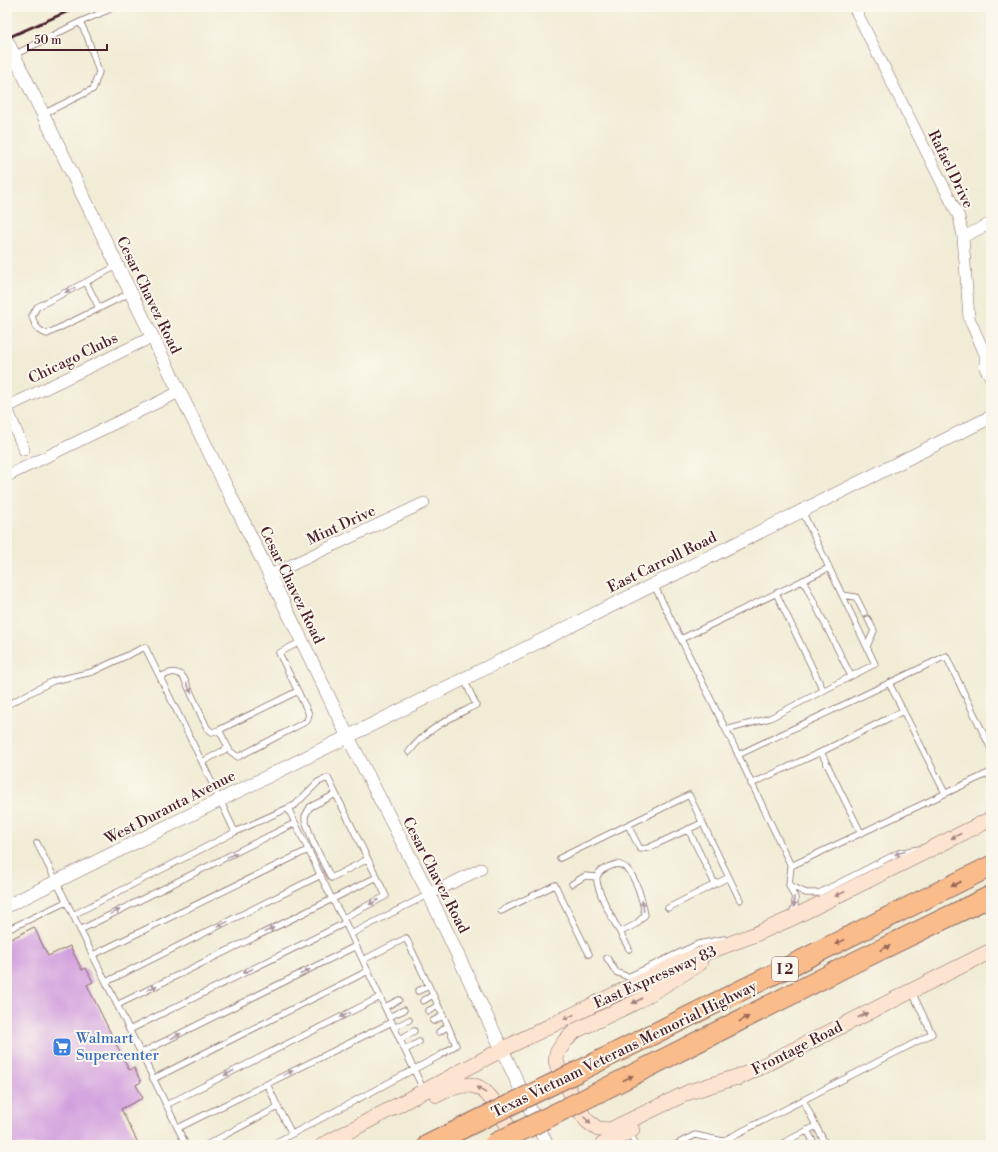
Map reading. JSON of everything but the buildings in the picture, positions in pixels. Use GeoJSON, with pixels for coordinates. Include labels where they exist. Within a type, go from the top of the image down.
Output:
{"type":"FeatureCollection","features":[{"type":"Feature","properties":{"kind":"highway","name":"Texas Vietnam Veterans Memorial Highway"},"geometry":{"type":"LineString","coordinates":[[428,1145],[991,866]]}},
{"type":"Feature","properties":{"kind":"highway","name":"Texas Vietnam Veterans Memorial Highway"},"geometry":{"type":"LineString","coordinates":[[493,1144],[842,969],[991,897]]}},
{"type":"Feature","properties":{"kind":"main road","name":"East Expressway 83"},"geometry":{"type":"LineString","coordinates":[[322,1145],[503,1049],[681,962],[756,934],[790,919],[991,819]]}},
{"type":"Feature","properties":{"kind":"main road"},"geometry":{"type":"LineString","coordinates":[[746,1074],[690,1092],[610,1130],[598,1129],[587,1121],[580,1111],[556,1061],[557,1053],[565,1041],[575,1032],[638,1001],[687,970],[756,934]]}},
{"type":"Feature","properties":{"kind":"main road","name":"Frontage Road"},"geometry":{"type":"LineString","coordinates":[[602,1145],[991,951]]}},
{"type":"Feature","properties":{"kind":"main road"},"geometry":{"type":"LineString","coordinates":[[349,1132],[400,1114],[446,1090],[464,1084],[474,1085],[486,1091],[496,1104],[517,1145]]}},
{"type":"Feature","properties":{"kind":"street","name":"Rafael Drive"},"geometry":{"type":"LineString","coordinates":[[854,7],[959,217],[963,237],[968,318],[988,356],[985,368],[991,378]]}},
{"type":"Feature","properties":{"kind":"street","name":"Cesar Chavez Road"},"geometry":{"type":"LineString","coordinates":[[7,40],[130,293],[302,640],[348,737],[429,894],[547,1145]]}},
{"type":"Feature","properties":{"kind":"street"},"geometry":{"type":"LineString","coordinates":[[963,237],[991,224]]}},
{"type":"Feature","properties":{"kind":"street","name":"Chicago Clubs"},"geometry":{"type":"LineString","coordinates":[[7,407],[152,337]]}},
{"type":"Feature","properties":{"kind":"street"},"geometry":{"type":"LineString","coordinates":[[7,476],[179,392]]}},
{"type":"Feature","properties":{"kind":"street"},"geometry":{"type":"LineString","coordinates":[[7,407],[24,450]]}},
{"type":"Feature","properties":{"kind":"street","name":"East Carroll Road"},"geometry":{"type":"LineString","coordinates":[[348,737],[991,417]]}},
{"type":"Feature","properties":{"kind":"street","name":"Mint Drive"},"geometry":{"type":"LineString","coordinates":[[270,575],[424,503]]}},
{"type":"Feature","properties":{"kind":"street","name":"West Duranta Avenue"},"geometry":{"type":"LineString","coordinates":[[7,906],[348,737]]}},
{"type":"Feature","properties":{"kind":"street"},"geometry":{"type":"LineString","coordinates":[[429,894],[481,868]]}},
{"type":"Feature","properties":{"kind":"lane"},"geometry":{"type":"LineString","coordinates":[[14,55],[80,22],[115,7]]}},
{"type":"Feature","properties":{"kind":"lane"},"geometry":{"type":"LineString","coordinates":[[43,114],[93,89],[99,72],[87,36],[80,22]]}},
{"type":"Feature","properties":{"kind":"lane"},"geometry":{"type":"LineString","coordinates":[[117,266],[37,307],[32,316],[34,323],[40,331],[47,334],[130,293]]}},
{"type":"Feature","properties":{"kind":"lane"},"geometry":{"type":"LineString","coordinates":[[86,282],[99,308]]}},
{"type":"Feature","properties":{"kind":"lane"},"geometry":{"type":"LineString","coordinates":[[726,730],[770,718],[875,664],[802,511]]}},
{"type":"Feature","properties":{"kind":"lane"},"geometry":{"type":"LineString","coordinates":[[681,639],[829,568]]}},
{"type":"Feature","properties":{"kind":"lane"},"geometry":{"type":"LineString","coordinates":[[803,580],[851,676]]}},
{"type":"Feature","properties":{"kind":"lane"},"geometry":{"type":"LineString","coordinates":[[654,585],[791,866],[789,885],[795,898],[795,907],[790,919]]}},
{"type":"Feature","properties":{"kind":"lane"},"geometry":{"type":"LineString","coordinates":[[776,593],[824,690]]}},
{"type":"Feature","properties":{"kind":"lane"},"geometry":{"type":"LineString","coordinates":[[842,595],[856,597],[864,613]]}},
{"type":"Feature","properties":{"kind":"lane"},"geometry":{"type":"LineString","coordinates":[[867,646],[874,631],[868,619]]}},
{"type":"Feature","properties":{"kind":"lane"},"geometry":{"type":"LineString","coordinates":[[219,730],[230,751],[238,757],[307,721],[309,714],[279,653],[302,640]]}},
{"type":"Feature","properties":{"kind":"lane"},"geometry":{"type":"LineString","coordinates":[[7,705],[53,681],[92,672],[145,647],[235,832]]}},
{"type":"Feature","properties":{"kind":"lane"},"geometry":{"type":"LineString","coordinates":[[738,755],[946,656],[991,749]]}},
{"type":"Feature","properties":{"kind":"lane"},"geometry":{"type":"LineString","coordinates":[[160,677],[173,672],[180,673],[184,678],[208,728],[212,732],[219,730],[298,691]]}},
{"type":"Feature","properties":{"kind":"lane"},"geometry":{"type":"LineString","coordinates":[[409,752],[430,730],[476,705],[464,679]]}},
{"type":"Feature","properties":{"kind":"lane"},"geometry":{"type":"LineString","coordinates":[[889,683],[945,794]]}},
{"type":"Feature","properties":{"kind":"lane"},"geometry":{"type":"LineString","coordinates":[[751,784],[821,752],[903,711]]}},
{"type":"Feature","properties":{"kind":"lane"},"geometry":{"type":"LineString","coordinates":[[202,762],[228,748]]}},
{"type":"Feature","properties":{"kind":"lane"},"geometry":{"type":"LineString","coordinates":[[821,752],[861,833]]}},
{"type":"Feature","properties":{"kind":"lane"},"geometry":{"type":"LineString","coordinates":[[791,866],[991,772]]}},
{"type":"Feature","properties":{"kind":"lane"},"geometry":{"type":"LineString","coordinates":[[73,915],[235,832],[295,805],[318,782],[328,778],[377,877],[386,896],[344,920],[129,1030]]}},
{"type":"Feature","properties":{"kind":"lane"},"geometry":{"type":"LineString","coordinates":[[331,878],[313,842],[305,816],[310,807],[336,794]]}},
{"type":"Feature","properties":{"kind":"lane"},"geometry":{"type":"LineString","coordinates":[[560,858],[688,795],[740,900]]}},
{"type":"Feature","properties":{"kind":"lane"},"geometry":{"type":"LineString","coordinates":[[288,808],[332,899],[351,934],[424,1091]]}},
{"type":"Feature","properties":{"kind":"lane"},"geometry":{"type":"LineString","coordinates":[[80,930],[295,823]]}},
{"type":"Feature","properties":{"kind":"lane"},"geometry":{"type":"LineString","coordinates":[[628,825],[640,849],[648,848],[702,823]]}},
{"type":"Feature","properties":{"kind":"lane"},"geometry":{"type":"LineString","coordinates":[[688,829],[715,884]]}},
{"type":"Feature","properties":{"kind":"lane"},"geometry":{"type":"LineString","coordinates":[[36,844],[93,955],[186,1145]]}},
{"type":"Feature","properties":{"kind":"lane"},"geometry":{"type":"LineString","coordinates":[[789,885],[806,893],[819,892],[898,853],[938,845]]}},
{"type":"Feature","properties":{"kind":"lane"},"geometry":{"type":"LineString","coordinates":[[93,955],[308,850]]}},
{"type":"Feature","properties":{"kind":"lane"},"geometry":{"type":"LineString","coordinates":[[324,882],[368,859]]}},
{"type":"Feature","properties":{"kind":"lane"},"geometry":{"type":"LineString","coordinates":[[621,932],[636,924],[645,915],[641,895],[626,868],[617,864],[599,872],[597,877],[598,886],[629,949]]}},
{"type":"Feature","properties":{"kind":"lane"},"geometry":{"type":"LineString","coordinates":[[106,982],[321,875]]}},
{"type":"Feature","properties":{"kind":"lane"},"geometry":{"type":"LineString","coordinates":[[572,884],[584,876],[597,877]]}},
{"type":"Feature","properties":{"kind":"lane"},"geometry":{"type":"LineString","coordinates":[[117,1005],[377,877]]}},
{"type":"Feature","properties":{"kind":"lane"},"geometry":{"type":"LineString","coordinates":[[668,908],[728,877]]}},
{"type":"Feature","properties":{"kind":"lane"},"geometry":{"type":"LineString","coordinates":[[501,911],[555,885],[589,954]]}},
{"type":"Feature","properties":{"kind":"lane"},"geometry":{"type":"LineString","coordinates":[[351,934],[429,894]]}},
{"type":"Feature","properties":{"kind":"lane"},"geometry":{"type":"LineString","coordinates":[[7,930],[66,902]]}},
{"type":"Feature","properties":{"kind":"lane"},"geometry":{"type":"LineString","coordinates":[[607,958],[616,972],[628,977],[698,944],[756,934]]}},
{"type":"Feature","properties":{"kind":"lane"},"geometry":{"type":"LineString","coordinates":[[271,1145],[441,1055],[456,1045],[406,938],[362,960]]}},
{"type":"Feature","properties":{"kind":"lane"},"geometry":{"type":"LineString","coordinates":[[141,1054],[356,946]]}},
{"type":"Feature","properties":{"kind":"lane"},"geometry":{"type":"LineString","coordinates":[[153,1079],[368,971]]}},
{"type":"Feature","properties":{"kind":"lane"},"geometry":{"type":"LineString","coordinates":[[418,991],[429,986]]}},
{"type":"Feature","properties":{"kind":"lane"},"geometry":{"type":"LineString","coordinates":[[675,1145],[695,1135],[723,1141],[932,1034],[911,991]]}},
{"type":"Feature","properties":{"kind":"lane"},"geometry":{"type":"LineString","coordinates":[[423,1001],[433,995]]}},
{"type":"Feature","properties":{"kind":"lane"},"geometry":{"type":"LineString","coordinates":[[166,1105],[380,998]]}},
{"type":"Feature","properties":{"kind":"lane"},"geometry":{"type":"LineString","coordinates":[[385,1007],[399,1000]]}},
{"type":"Feature","properties":{"kind":"lane"},"geometry":{"type":"LineString","coordinates":[[428,1011],[438,1006]]}},
{"type":"Feature","properties":{"kind":"lane"},"geometry":{"type":"LineString","coordinates":[[178,1128],[267,1084],[390,1019],[404,1010]]}},
{"type":"Feature","properties":{"kind":"lane"},"geometry":{"type":"LineString","coordinates":[[433,1021],[443,1016]]}},
{"type":"Feature","properties":{"kind":"lane"},"geometry":{"type":"LineString","coordinates":[[394,1028],[409,1020]]}},
{"type":"Feature","properties":{"kind":"lane"},"geometry":{"type":"LineString","coordinates":[[438,1032],[448,1026]]}},
{"type":"Feature","properties":{"kind":"lane"},"geometry":{"type":"LineString","coordinates":[[400,1039],[414,1031]]}},
{"type":"Feature","properties":{"kind":"lane"},"geometry":{"type":"LineString","coordinates":[[405,1050],[419,1042]]}},
{"type":"Feature","properties":{"kind":"lane"},"geometry":{"type":"LineString","coordinates":[[267,1084],[292,1134]]}},
{"type":"Feature","properties":{"kind":"lane"},"geometry":{"type":"LineString","coordinates":[[803,1100],[826,1145]]}},
{"type":"Feature","properties":{"kind":"lane"},"geometry":{"type":"LineString","coordinates":[[206,1145],[278,1107]]}},
{"type":"Feature","properties":{"kind":"lane"},"geometry":{"type":"LineString","coordinates":[[779,1145],[816,1126]]}},
{"type":"Feature","properties":{"kind":"lane"},"geometry":{"type":"LineString","coordinates":[[807,1130],[814,1145]]}},
{"type":"Feature","properties":{"kind":"lane"},"geometry":{"type":"LineString","coordinates":[[630,1131],[636,1145]]}},
{"type":"Feature","properties":{"kind":"lane"},"geometry":{"type":"LineString","coordinates":[[730,1137],[734,1145]]}},
{"type":"Feature","properties":{"kind":"railway"},"geometry":{"type":"LineString","coordinates":[[7,38],[78,7]]}},
{"type":"Feature","properties":{"kind":"place","name":"Walmart Supercenter"},"geometry":{"type":"Point","coordinates":[62,1047]}}]}
